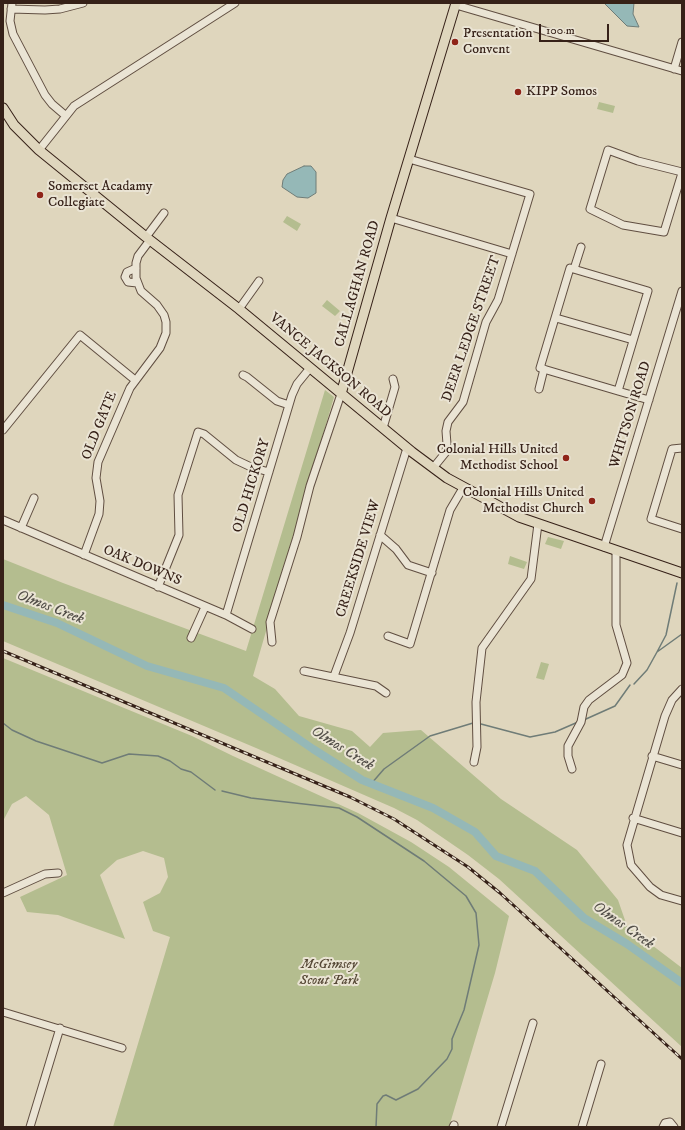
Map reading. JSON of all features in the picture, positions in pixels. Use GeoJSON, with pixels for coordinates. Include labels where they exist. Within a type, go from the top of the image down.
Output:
{"type":"FeatureCollection","features":[{"type":"Feature","properties":{"kind":"main road","name":"CALLAGHAN ROAD"},"geometry":{"type":"LineString","coordinates":[[341,394],[391,218],[456,4]]}},
{"type":"Feature","properties":{"kind":"main road","name":"VANCE JACKSON ROAD"},"geometry":{"type":"LineString","coordinates":[[3,108],[14,125],[39,150],[148,239],[239,309],[433,468],[463,488],[519,517],[682,573]]}},
{"type":"Feature","properties":{"kind":"street"},"geometry":{"type":"LineString","coordinates":[[66,116],[52,104],[45,95],[10,28],[12,6],[45,10],[60,9],[84,3]]}},
{"type":"Feature","properties":{"kind":"street"},"geometry":{"type":"LineString","coordinates":[[39,150],[74,106],[235,3]]}},
{"type":"Feature","properties":{"kind":"street"},"geometry":{"type":"LineString","coordinates":[[456,4],[682,71]]}},
{"type":"Feature","properties":{"kind":"street"},"geometry":{"type":"LineString","coordinates":[[674,69],[682,42]]}},
{"type":"Feature","properties":{"kind":"street"},"geometry":{"type":"LineString","coordinates":[[608,150],[638,161],[682,172],[664,232],[623,225],[590,209],[608,150]]}},
{"type":"Feature","properties":{"kind":"street","name":"DEER LEDGE STREET"},"geometry":{"type":"LineString","coordinates":[[409,159],[530,194],[498,300],[486,322],[463,402],[448,422],[446,431],[446,452],[433,468]]}},
{"type":"Feature","properties":{"kind":"street"},"geometry":{"type":"LineString","coordinates":[[136,268],[130,270],[125,277],[128,282],[138,283],[136,268],[138,256],[164,213]]}},
{"type":"Feature","properties":{"kind":"street"},"geometry":{"type":"LineString","coordinates":[[391,218],[512,254]]}},
{"type":"Feature","properties":{"kind":"street"},"geometry":{"type":"LineString","coordinates":[[539,388],[542,368],[556,318],[572,268],[581,247]]}},
{"type":"Feature","properties":{"kind":"street"},"geometry":{"type":"LineString","coordinates":[[572,268],[648,291],[618,391]]}},
{"type":"Feature","properties":{"kind":"street"},"geometry":{"type":"LineString","coordinates":[[239,309],[259,281]]}},
{"type":"Feature","properties":{"kind":"street","name":"OLD GATE"},"geometry":{"type":"LineString","coordinates":[[84,555],[99,514],[100,501],[96,478],[98,462],[130,388],[162,345],[170,321],[141,291],[138,283]]}},
{"type":"Feature","properties":{"kind":"street","name":"WHITSON ROAD"},"geometry":{"type":"LineString","coordinates":[[604,547],[682,291]]}},
{"type":"Feature","properties":{"kind":"street"},"geometry":{"type":"LineString","coordinates":[[556,318],[633,340]]}},
{"type":"Feature","properties":{"kind":"street"},"geometry":{"type":"LineString","coordinates":[[3,430],[80,335],[135,380]]}},
{"type":"Feature","properties":{"kind":"street","name":"OLD HICKORY"},"geometry":{"type":"LineString","coordinates":[[226,615],[289,406],[297,384],[310,368]]}},
{"type":"Feature","properties":{"kind":"street"},"geometry":{"type":"LineString","coordinates":[[542,368],[649,400]]}},
{"type":"Feature","properties":{"kind":"street"},"geometry":{"type":"LineString","coordinates":[[243,375],[277,401],[289,406]]}},
{"type":"Feature","properties":{"kind":"street"},"geometry":{"type":"LineString","coordinates":[[383,428],[395,387],[393,379]]}},
{"type":"Feature","properties":{"kind":"street","name":"CALLAGHAN ROAD"},"geometry":{"type":"LineString","coordinates":[[272,642],[270,622],[297,537],[312,479],[341,394]]}},
{"type":"Feature","properties":{"kind":"street"},"geometry":{"type":"LineString","coordinates":[[158,587],[178,540],[178,495],[198,432],[204,434],[236,460],[251,467],[269,472]]}},
{"type":"Feature","properties":{"kind":"street","name":"CREEKSIDE VIEW"},"geometry":{"type":"LineString","coordinates":[[334,676],[350,633],[407,448]]}},
{"type":"Feature","properties":{"kind":"street"},"geometry":{"type":"LineString","coordinates":[[682,448],[672,450],[651,519],[682,529]]}},
{"type":"Feature","properties":{"kind":"street"},"geometry":{"type":"LineString","coordinates":[[388,636],[410,644],[450,510],[463,488]]}},
{"type":"Feature","properties":{"kind":"street"},"geometry":{"type":"LineString","coordinates":[[21,528],[34,498]]}},
{"type":"Feature","properties":{"kind":"street","name":"OAK DOWNS"},"geometry":{"type":"LineString","coordinates":[[3,520],[226,615],[252,629]]}},
{"type":"Feature","properties":{"kind":"street"},"geometry":{"type":"LineString","coordinates":[[474,762],[477,747],[476,702],[482,648],[531,579],[538,524]]}},
{"type":"Feature","properties":{"kind":"street"},"geometry":{"type":"LineString","coordinates":[[380,535],[396,549],[408,565],[432,573]]}},
{"type":"Feature","properties":{"kind":"street"},"geometry":{"type":"LineString","coordinates":[[572,769],[568,756],[568,746],[582,722],[584,706],[622,675],[627,663],[616,630],[616,551]]}},
{"type":"Feature","properties":{"kind":"street"},"geometry":{"type":"LineString","coordinates":[[191,638],[205,607]]}},
{"type":"Feature","properties":{"kind":"street"},"geometry":{"type":"LineString","coordinates":[[304,671],[334,676],[376,686],[386,693]]}},
{"type":"Feature","properties":{"kind":"street"},"geometry":{"type":"LineString","coordinates":[[682,690],[672,700],[667,710],[626,845],[628,858],[633,869],[650,887],[661,894],[682,901]]}},
{"type":"Feature","properties":{"kind":"street"},"geometry":{"type":"LineString","coordinates":[[652,756],[682,765]]}},
{"type":"Feature","properties":{"kind":"street"},"geometry":{"type":"LineString","coordinates":[[633,818],[682,833]]}},
{"type":"Feature","properties":{"kind":"street"},"geometry":{"type":"LineString","coordinates":[[3,893],[45,874],[58,873]]}},
{"type":"Feature","properties":{"kind":"street"},"geometry":{"type":"LineString","coordinates":[[3,1012],[122,1048]]}},
{"type":"Feature","properties":{"kind":"street"},"geometry":{"type":"LineString","coordinates":[[501,1127],[533,1023]]}},
{"type":"Feature","properties":{"kind":"street"},"geometry":{"type":"LineString","coordinates":[[30,1127],[60,1028]]}},
{"type":"Feature","properties":{"kind":"street"},"geometry":{"type":"LineString","coordinates":[[582,1127],[601,1064]]}},
{"type":"Feature","properties":{"kind":"street"},"geometry":{"type":"LineString","coordinates":[[663,1127],[665,1123],[670,1122],[674,1127]]}},
{"type":"Feature","properties":{"kind":"green space"},"geometry":{"type":"Polygon","coordinates":[[[599,102],[615,106],[613,113],[597,109],[599,102]]]}},
{"type":"Feature","properties":{"kind":"green space"},"geometry":{"type":"Polygon","coordinates":[[[287,216],[301,224],[297,231],[283,222],[287,216]]]}},
{"type":"Feature","properties":{"kind":"green space"},"geometry":{"type":"Polygon","coordinates":[[[327,300],[340,311],[335,316],[322,306],[327,300]]]}},
{"type":"Feature","properties":{"kind":"green space"},"geometry":{"type":"Polygon","coordinates":[[[325,390],[334,397],[253,676],[275,689],[299,716],[352,731],[370,747],[383,733],[421,730],[501,799],[577,850],[618,900],[627,926],[682,968],[682,1047],[499,879],[468,855],[417,820],[394,808],[256,748],[3,641],[3,559],[63,583],[246,651],[325,390]]]}},
{"type":"Feature","properties":{"kind":"green space"},"geometry":{"type":"Polygon","coordinates":[[[548,537],[564,541],[561,549],[545,544],[548,537]]]}},
{"type":"Feature","properties":{"kind":"green space"},"geometry":{"type":"Polygon","coordinates":[[[510,556],[527,562],[524,569],[508,564],[510,556]]]}},
{"type":"Feature","properties":{"kind":"green space","name":"McGimsey Scout Park"},"geometry":{"type":"Polygon","coordinates":[[[3,658],[192,736],[358,813],[411,842],[449,867],[509,916],[495,973],[449,1127],[113,1127],[170,937],[153,931],[143,902],[160,893],[168,877],[164,858],[143,851],[117,860],[100,875],[125,939],[58,915],[27,912],[20,897],[67,875],[49,815],[26,796],[12,804],[3,821],[3,658]]]}},
{"type":"Feature","properties":{"kind":"green space"},"geometry":{"type":"Polygon","coordinates":[[[541,662],[549,664],[544,680],[536,678],[541,662]]]}},
{"type":"Feature","properties":{"kind":"water"},"geometry":{"type":"Polygon","coordinates":[[[604,3],[634,3],[633,14],[639,27],[627,26],[604,3]]]}},
{"type":"Feature","properties":{"kind":"water"},"geometry":{"type":"Polygon","coordinates":[[[304,166],[311,166],[316,172],[316,193],[308,198],[297,197],[282,187],[283,180],[287,174],[304,166]]]}},
{"type":"Feature","properties":{"kind":"waterway"},"geometry":{"type":"LineString","coordinates":[[657,652],[666,635],[677,583]]}},
{"type":"Feature","properties":{"kind":"waterway","name":"Olmos Creek"},"geometry":{"type":"LineString","coordinates":[[3,605],[57,623],[147,666],[224,688],[313,749],[362,780],[433,808],[475,832],[496,856],[535,871],[584,918],[627,944],[682,983]]}},
{"type":"Feature","properties":{"kind":"waterway"},"geometry":{"type":"LineString","coordinates":[[634,684],[647,670],[657,652],[682,634]]}},
{"type":"Feature","properties":{"kind":"waterway"},"geometry":{"type":"LineString","coordinates":[[586,719],[615,706],[630,685]]}},
{"type":"Feature","properties":{"kind":"waterway"},"geometry":{"type":"LineString","coordinates":[[481,724],[530,737],[555,732],[578,722]]}},
{"type":"Feature","properties":{"kind":"waterway"},"geometry":{"type":"LineString","coordinates":[[3,723],[12,730],[36,741],[102,763],[129,754],[158,756],[170,761],[181,769],[191,772],[215,790]]}},
{"type":"Feature","properties":{"kind":"waterway"},"geometry":{"type":"LineString","coordinates":[[371,784],[384,769],[430,736],[473,723]]}},
{"type":"Feature","properties":{"kind":"waterway"},"geometry":{"type":"LineString","coordinates":[[222,791],[251,798],[339,808],[357,817],[424,861],[466,896],[476,913],[479,945],[464,1010],[452,1039],[452,1049],[447,1059],[418,1089],[396,1100],[386,1095],[383,1096],[377,1104],[376,1127]]}},
{"type":"Feature","properties":{"kind":"railway"},"geometry":{"type":"LineString","coordinates":[[3,651],[350,797],[394,819],[468,867],[500,893],[682,1059]]}},
{"type":"Feature","properties":{"kind":"place","name":"Presentation Convent"},"geometry":{"type":"Point","coordinates":[455,42]}},
{"type":"Feature","properties":{"kind":"place","name":"KIPP Somos"},"geometry":{"type":"Point","coordinates":[518,92]}},
{"type":"Feature","properties":{"kind":"place","name":"Somerset Acadamy Collegiate"},"geometry":{"type":"Point","coordinates":[40,195]}},
{"type":"Feature","properties":{"kind":"place","name":"Colonial Hills United Methodist School"},"geometry":{"type":"Point","coordinates":[566,458]}},
{"type":"Feature","properties":{"kind":"place","name":"Colonial Hills United Methodist Church"},"geometry":{"type":"Point","coordinates":[592,501]}}]}
